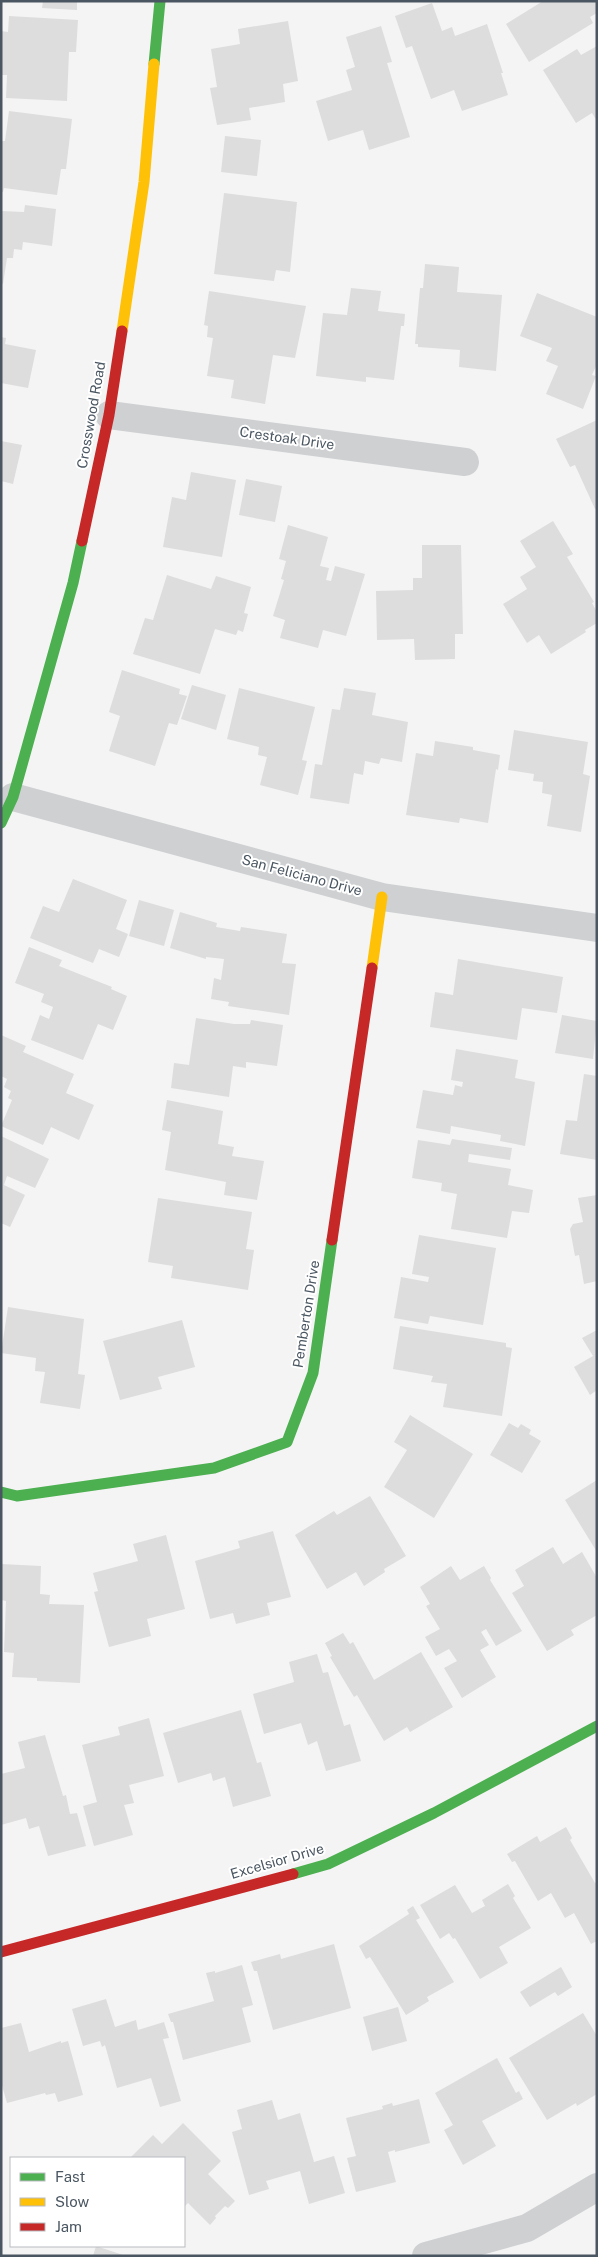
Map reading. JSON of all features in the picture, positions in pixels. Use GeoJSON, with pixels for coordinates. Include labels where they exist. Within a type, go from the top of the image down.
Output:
{"type":"FeatureCollection","features":[{"type":"Feature","properties":{"kind":"street","name":"Crosswood Road"},"geometry":{"type":"LineString","coordinates":[[1,824],[12,797],[73,583],[108,414],[144,182],[160,1]]}},
{"type":"Feature","properties":{"kind":"street","name":"Crestoak Drive"},"geometry":{"type":"LineString","coordinates":[[108,414],[465,462]]}},
{"type":"Feature","properties":{"kind":"street","name":"San Feliciano Drive"},"geometry":{"type":"LineString","coordinates":[[12,797],[382,896],[597,928]]}},
{"type":"Feature","properties":{"kind":"street","name":"Pemberton Drive"},"geometry":{"type":"LineString","coordinates":[[1,1492],[17,1496],[214,1468],[287,1442],[313,1373],[382,896]]}},
{"type":"Feature","properties":{"kind":"street","name":"Excelsior Drive"},"geometry":{"type":"LineString","coordinates":[[1,1952],[328,1864],[594,1732]]}},
{"type":"Feature","properties":{"kind":"street"},"geometry":{"type":"LineString","coordinates":[[426,2256],[526,2228],[597,2187]]}},
{"type":"Feature","properties":{"kind":"building"},"geometry":{"type":"Polygon","coordinates":[[[43,1],[77,1],[77,10],[42,8],[43,1]]]}},
{"type":"Feature","properties":{"kind":"building"},"geometry":{"type":"Polygon","coordinates":[[[543,1],[597,1],[597,13],[590,17],[593,23],[529,62],[506,24],[543,1]]]}},
{"type":"Feature","properties":{"kind":"building"},"geometry":{"type":"Polygon","coordinates":[[[432,3],[442,31],[452,27],[455,36],[487,24],[508,95],[462,111],[454,90],[431,99],[412,46],[406,48],[395,16],[432,3]]]}},
{"type":"Feature","properties":{"kind":"building"},"geometry":{"type":"Polygon","coordinates":[[[9,16],[78,20],[76,52],[69,52],[67,101],[6,98],[7,75],[1,75],[1,31],[8,32],[9,16]]]}},
{"type":"Feature","properties":{"kind":"building"},"geometry":{"type":"Polygon","coordinates":[[[288,21],[298,81],[283,84],[285,102],[249,108],[251,120],[217,125],[210,88],[217,87],[211,49],[240,44],[238,29],[288,21]]]}},
{"type":"Feature","properties":{"kind":"building"},"geometry":{"type":"Polygon","coordinates":[[[381,26],[392,62],[387,63],[410,137],[369,150],[363,130],[328,141],[316,101],[352,90],[346,70],[355,67],[346,37],[381,26]]]}},
{"type":"Feature","properties":{"kind":"building"},"geometry":{"type":"Polygon","coordinates":[[[597,46],[597,121],[592,113],[576,123],[543,70],[577,49],[581,55],[597,46]]]}},
{"type":"Feature","properties":{"kind":"building"},"geometry":{"type":"Polygon","coordinates":[[[9,111],[72,119],[66,169],[61,169],[57,195],[4,188],[3,192],[1,192],[1,141],[5,141],[9,111]]]}},
{"type":"Feature","properties":{"kind":"building"},"geometry":{"type":"Polygon","coordinates":[[[225,136],[261,140],[257,176],[221,172],[225,136]]]}},
{"type":"Feature","properties":{"kind":"building"},"geometry":{"type":"Polygon","coordinates":[[[224,193],[297,202],[290,272],[276,270],[274,281],[214,274],[224,193]]]}},
{"type":"Feature","properties":{"kind":"building"},"geometry":{"type":"Polygon","coordinates":[[[25,205],[56,209],[52,246],[23,242],[22,250],[14,249],[13,258],[7,258],[3,284],[1,283],[1,211],[24,212],[25,205]]]}},
{"type":"Feature","properties":{"kind":"building"},"geometry":{"type":"Polygon","coordinates":[[[425,264],[459,267],[457,292],[502,295],[496,371],[459,367],[460,350],[418,347],[418,344],[415,344],[420,288],[423,288],[425,264]]]}},
{"type":"Feature","properties":{"kind":"building"},"geometry":{"type":"Polygon","coordinates":[[[351,288],[381,291],[378,311],[405,314],[404,326],[401,326],[394,380],[366,377],[366,382],[316,376],[323,313],[347,315],[351,288]]]}},
{"type":"Feature","properties":{"kind":"building"},"geometry":{"type":"Polygon","coordinates":[[[209,291],[306,306],[295,358],[273,355],[265,404],[231,398],[234,380],[207,376],[213,338],[207,337],[208,326],[204,325],[209,291]]]}},
{"type":"Feature","properties":{"kind":"building"},"geometry":{"type":"Polygon","coordinates":[[[537,293],[597,317],[597,364],[592,375],[596,376],[583,409],[546,394],[558,366],[546,361],[552,348],[520,336],[537,293]]]}},
{"type":"Feature","properties":{"kind":"building"},"geometry":{"type":"Polygon","coordinates":[[[1,337],[6,338],[5,344],[36,350],[28,388],[1,383],[1,337]]]}},
{"type":"Feature","properties":{"kind":"building"},"geometry":{"type":"Polygon","coordinates":[[[597,420],[597,508],[595,509],[575,465],[570,467],[556,439],[597,420]]]}},
{"type":"Feature","properties":{"kind":"building"},"geometry":{"type":"Polygon","coordinates":[[[1,441],[22,445],[13,484],[1,481],[1,441]]]}},
{"type":"Feature","properties":{"kind":"building"},"geometry":{"type":"Polygon","coordinates":[[[191,472],[236,480],[222,557],[163,547],[172,497],[186,500],[191,472]]]}},
{"type":"Feature","properties":{"kind":"building"},"geometry":{"type":"Polygon","coordinates":[[[246,479],[282,486],[275,522],[239,515],[246,479]]]}},
{"type":"Feature","properties":{"kind":"building"},"geometry":{"type":"Polygon","coordinates":[[[553,521],[573,554],[567,557],[594,602],[592,603],[597,612],[597,623],[551,654],[539,635],[527,643],[503,604],[527,589],[520,577],[536,567],[520,541],[553,521]]]}},
{"type":"Feature","properties":{"kind":"building"},"geometry":{"type":"Polygon","coordinates":[[[288,525],[328,537],[320,566],[329,568],[326,580],[331,581],[335,566],[365,574],[346,636],[323,630],[318,648],[280,638],[285,620],[273,616],[284,580],[281,579],[286,561],[279,559],[288,525]]]}},
{"type":"Feature","properties":{"kind":"building"},"geometry":{"type":"Polygon","coordinates":[[[422,545],[461,545],[463,634],[455,634],[455,659],[415,660],[414,639],[377,640],[376,591],[413,590],[413,578],[422,578],[422,545]]]}},
{"type":"Feature","properties":{"kind":"building"},"geometry":{"type":"Polygon","coordinates":[[[167,575],[211,589],[216,576],[251,587],[244,613],[248,614],[243,632],[238,630],[236,635],[215,629],[200,674],[133,654],[145,618],[153,620],[167,575]]]}},
{"type":"Feature","properties":{"kind":"building"},"geometry":{"type":"Polygon","coordinates":[[[122,670],[180,689],[179,694],[187,696],[177,725],[169,723],[155,766],[109,751],[120,716],[109,712],[122,670]]]}},
{"type":"Feature","properties":{"kind":"building"},"geometry":{"type":"Polygon","coordinates":[[[192,685],[226,695],[216,730],[181,719],[192,685]]]}},
{"type":"Feature","properties":{"kind":"building"},"geometry":{"type":"Polygon","coordinates":[[[239,688],[315,707],[302,760],[307,761],[298,795],[260,785],[267,757],[258,755],[259,747],[227,739],[239,688]]]}},
{"type":"Feature","properties":{"kind":"building"},"geometry":{"type":"Polygon","coordinates":[[[344,688],[376,693],[372,715],[408,722],[402,762],[381,758],[379,764],[365,761],[363,775],[354,773],[349,804],[310,798],[315,764],[322,765],[332,709],[340,710],[344,688]]]}},
{"type":"Feature","properties":{"kind":"building"},"geometry":{"type":"Polygon","coordinates":[[[514,730],[588,742],[583,774],[590,776],[581,832],[547,826],[552,795],[542,793],[543,782],[533,781],[534,774],[508,770],[514,730]]]}},
{"type":"Feature","properties":{"kind":"building"},"geometry":{"type":"Polygon","coordinates":[[[435,741],[473,747],[473,750],[500,755],[498,770],[496,769],[488,823],[460,818],[459,823],[406,815],[416,753],[433,756],[435,741]]]}},
{"type":"Feature","properties":{"kind":"building"},"geometry":{"type":"Polygon","coordinates":[[[73,879],[127,900],[116,929],[128,934],[119,957],[99,949],[93,963],[30,938],[43,906],[59,912],[73,879]]]}},
{"type":"Feature","properties":{"kind":"building"},"geometry":{"type":"Polygon","coordinates":[[[139,900],[174,910],[164,946],[129,936],[139,900]]]}},
{"type":"Feature","properties":{"kind":"building"},"geometry":{"type":"Polygon","coordinates":[[[180,912],[217,923],[216,927],[240,931],[241,927],[287,934],[282,963],[296,964],[289,1015],[228,1006],[229,1002],[211,999],[214,978],[221,980],[224,959],[206,957],[206,959],[170,948],[180,912]]]}},
{"type":"Feature","properties":{"kind":"building"},"geometry":{"type":"Polygon","coordinates":[[[29,947],[62,960],[59,966],[112,987],[111,989],[127,996],[113,1030],[98,1024],[83,1060],[31,1040],[40,1015],[49,1019],[53,1007],[41,1002],[44,994],[15,983],[29,947]]]}},
{"type":"Feature","properties":{"kind":"building"},"geometry":{"type":"Polygon","coordinates":[[[458,959],[563,977],[557,1013],[522,1008],[517,1040],[430,1027],[435,992],[453,995],[458,959]]]}},
{"type":"Feature","properties":{"kind":"building"},"geometry":{"type":"Polygon","coordinates":[[[562,1015],[597,1021],[593,1059],[555,1053],[562,1015]]]}},
{"type":"Feature","properties":{"kind":"building"},"geometry":{"type":"Polygon","coordinates":[[[196,1018],[234,1024],[250,1024],[251,1020],[283,1025],[277,1066],[246,1062],[246,1068],[233,1066],[229,1097],[171,1088],[174,1063],[189,1065],[196,1018]]]}},
{"type":"Feature","properties":{"kind":"building"},"geometry":{"type":"Polygon","coordinates":[[[1,1035],[26,1046],[23,1052],[74,1074],[66,1093],[94,1105],[79,1140],[51,1127],[43,1145],[1,1126],[12,1100],[8,1098],[11,1091],[4,1087],[7,1079],[1,1076],[1,1035]]]}},
{"type":"Feature","properties":{"kind":"building"},"geometry":{"type":"Polygon","coordinates":[[[456,1049],[518,1060],[515,1078],[535,1082],[525,1146],[500,1141],[501,1135],[451,1126],[450,1134],[416,1128],[423,1090],[453,1095],[455,1085],[462,1087],[463,1082],[451,1080],[456,1049]]]}},
{"type":"Feature","properties":{"kind":"building"},"geometry":{"type":"Polygon","coordinates":[[[584,1074],[597,1076],[597,1160],[560,1154],[566,1120],[577,1121],[584,1074]]]}},
{"type":"Feature","properties":{"kind":"building"},"geometry":{"type":"Polygon","coordinates":[[[167,1100],[223,1111],[218,1144],[234,1147],[232,1156],[264,1161],[257,1200],[224,1195],[226,1182],[165,1170],[171,1132],[162,1130],[167,1100]]]}},
{"type":"Feature","properties":{"kind":"building"},"geometry":{"type":"Polygon","coordinates":[[[1,1136],[49,1159],[35,1188],[7,1176],[4,1185],[25,1195],[10,1227],[1,1223],[1,1136]]]}},
{"type":"Feature","properties":{"kind":"building"},"geometry":{"type":"Polygon","coordinates":[[[452,1139],[512,1148],[510,1160],[469,1154],[468,1162],[511,1169],[508,1185],[533,1190],[529,1213],[512,1211],[507,1238],[451,1229],[457,1194],[441,1191],[442,1183],[412,1178],[418,1140],[450,1145],[452,1139]]]}},
{"type":"Feature","properties":{"kind":"building"},"geometry":{"type":"Polygon","coordinates":[[[597,1195],[597,1281],[584,1284],[579,1255],[575,1256],[570,1229],[573,1224],[583,1222],[578,1198],[597,1195]]]}},
{"type":"Feature","properties":{"kind":"building"},"geometry":{"type":"Polygon","coordinates":[[[158,1198],[252,1212],[246,1249],[254,1250],[248,1290],[171,1278],[173,1266],[148,1262],[158,1198]]]}},
{"type":"Feature","properties":{"kind":"building"},"geometry":{"type":"Polygon","coordinates":[[[419,1235],[496,1248],[483,1325],[430,1316],[428,1324],[394,1318],[401,1277],[428,1282],[429,1277],[412,1274],[419,1235]]]}},
{"type":"Feature","properties":{"kind":"building"},"geometry":{"type":"Polygon","coordinates":[[[8,1307],[84,1319],[78,1374],[85,1375],[80,1409],[40,1403],[45,1372],[35,1371],[36,1358],[1,1353],[8,1307]]]}},
{"type":"Feature","properties":{"kind":"building"},"geometry":{"type":"Polygon","coordinates":[[[182,1320],[195,1367],[158,1377],[162,1389],[120,1400],[103,1341],[182,1320]]]}},
{"type":"Feature","properties":{"kind":"building"},"geometry":{"type":"Polygon","coordinates":[[[400,1326],[506,1343],[506,1347],[512,1348],[502,1416],[443,1407],[447,1384],[431,1382],[433,1376],[393,1369],[400,1326]]]}},
{"type":"Feature","properties":{"kind":"building"},"geometry":{"type":"Polygon","coordinates":[[[597,1330],[597,1390],[590,1395],[574,1367],[593,1356],[582,1338],[597,1330]]]}},
{"type":"Feature","properties":{"kind":"building"},"geometry":{"type":"Polygon","coordinates":[[[410,1415],[473,1454],[434,1518],[384,1487],[407,1450],[394,1442],[410,1415]]]}},
{"type":"Feature","properties":{"kind":"building"},"geometry":{"type":"Polygon","coordinates":[[[509,1423],[518,1428],[521,1424],[531,1430],[529,1434],[541,1441],[522,1473],[490,1455],[509,1423]]]}},
{"type":"Feature","properties":{"kind":"building"},"geometry":{"type":"Polygon","coordinates":[[[597,1480],[597,1552],[565,1500],[597,1480]]]}},
{"type":"Feature","properties":{"kind":"building"},"geometry":{"type":"Polygon","coordinates":[[[370,1496],[406,1556],[384,1569],[385,1572],[364,1586],[356,1572],[327,1589],[295,1535],[334,1511],[337,1515],[370,1496]]]}},
{"type":"Feature","properties":{"kind":"building"},"geometry":{"type":"Polygon","coordinates":[[[273,1531],[291,1597],[267,1603],[270,1615],[236,1624],[233,1613],[210,1619],[195,1561],[240,1548],[238,1541],[273,1531]]]}},
{"type":"Feature","properties":{"kind":"building"},"geometry":{"type":"Polygon","coordinates":[[[166,1535],[185,1609],[147,1619],[151,1636],[109,1647],[94,1592],[98,1591],[93,1573],[138,1561],[133,1544],[166,1535]]]}},
{"type":"Feature","properties":{"kind":"building"},"geometry":{"type":"Polygon","coordinates":[[[553,1547],[563,1564],[582,1552],[597,1578],[597,1615],[571,1630],[574,1635],[547,1651],[512,1593],[524,1586],[515,1570],[553,1547]]]}},
{"type":"Feature","properties":{"kind":"building"},"geometry":{"type":"Polygon","coordinates":[[[1,1564],[41,1566],[40,1594],[50,1595],[49,1604],[84,1605],[80,1683],[37,1681],[37,1678],[12,1677],[14,1653],[4,1652],[6,1601],[1,1600],[1,1564]]]}},
{"type":"Feature","properties":{"kind":"building"},"geometry":{"type":"Polygon","coordinates":[[[451,1566],[460,1580],[484,1566],[491,1578],[490,1580],[522,1631],[496,1646],[486,1629],[481,1632],[489,1645],[480,1650],[496,1677],[462,1698],[444,1668],[457,1661],[449,1649],[436,1656],[425,1637],[440,1629],[426,1606],[430,1604],[420,1587],[451,1566]]]}},
{"type":"Feature","properties":{"kind":"building"},"geometry":{"type":"Polygon","coordinates":[[[343,1633],[350,1644],[353,1642],[374,1680],[421,1652],[453,1707],[410,1732],[407,1727],[384,1741],[357,1695],[354,1697],[330,1657],[332,1656],[325,1643],[343,1633]]]}},
{"type":"Feature","properties":{"kind":"building"},"geometry":{"type":"Polygon","coordinates":[[[317,1654],[323,1673],[328,1672],[344,1726],[350,1724],[361,1761],[326,1771],[317,1741],[308,1745],[301,1723],[264,1734],[253,1694],[294,1682],[289,1662],[317,1654]]]}},
{"type":"Feature","properties":{"kind":"building"},"geometry":{"type":"Polygon","coordinates":[[[241,1710],[257,1763],[261,1762],[271,1796],[233,1807],[225,1777],[213,1781],[211,1773],[178,1783],[163,1733],[241,1710]]]}},
{"type":"Feature","properties":{"kind":"building"},"geometry":{"type":"Polygon","coordinates":[[[149,1718],[164,1776],[129,1785],[134,1803],[124,1805],[133,1835],[94,1846],[83,1806],[97,1802],[82,1745],[120,1735],[118,1727],[149,1718]]]}},
{"type":"Feature","properties":{"kind":"building"},"geometry":{"type":"Polygon","coordinates":[[[45,1735],[63,1796],[66,1795],[70,1814],[77,1813],[86,1846],[48,1856],[39,1826],[29,1829],[26,1818],[1,1825],[1,1774],[25,1768],[18,1742],[45,1735]]]}},
{"type":"Feature","properties":{"kind":"building"},"geometry":{"type":"Polygon","coordinates":[[[566,1827],[572,1838],[570,1840],[595,1883],[597,1882],[597,1941],[591,1944],[574,1913],[565,1918],[551,1893],[538,1901],[515,1861],[512,1862],[507,1854],[537,1836],[540,1842],[566,1827]]]}},
{"type":"Feature","properties":{"kind":"building"},"geometry":{"type":"Polygon","coordinates":[[[508,1884],[515,1896],[513,1898],[531,1928],[499,1947],[508,1963],[480,1979],[455,1938],[453,1939],[449,1933],[440,1939],[420,1905],[455,1885],[472,1913],[485,1906],[482,1900],[508,1884]]]}},
{"type":"Feature","properties":{"kind":"building"},"geometry":{"type":"Polygon","coordinates":[[[413,1906],[420,1918],[416,1920],[454,1982],[427,1997],[429,2001],[406,2015],[370,1957],[366,1959],[359,1946],[409,1914],[407,1910],[413,1906]]]}},
{"type":"Feature","properties":{"kind":"building"},"geometry":{"type":"Polygon","coordinates":[[[334,1944],[351,2008],[273,2030],[257,1971],[254,1971],[251,1962],[280,1954],[281,1959],[334,1944]]]}},
{"type":"Feature","properties":{"kind":"building"},"geometry":{"type":"Polygon","coordinates":[[[242,1965],[253,2005],[242,2008],[251,2042],[183,2060],[173,2022],[171,2022],[168,2014],[214,2001],[206,1973],[215,1971],[215,1973],[242,1965]]]}},
{"type":"Feature","properties":{"kind":"building"},"geometry":{"type":"Polygon","coordinates":[[[561,1967],[572,1987],[558,1996],[555,1992],[530,2007],[520,1992],[561,1967]]]}},
{"type":"Feature","properties":{"kind":"building"},"geometry":{"type":"Polygon","coordinates":[[[106,1999],[115,2027],[136,2020],[138,2030],[164,2022],[169,2038],[163,2039],[181,2101],[160,2107],[151,2078],[117,2088],[105,2045],[102,2047],[100,2041],[83,2046],[72,2009],[106,1999]]]}},
{"type":"Feature","properties":{"kind":"building"},"geometry":{"type":"Polygon","coordinates":[[[398,2007],[407,2041],[372,2051],[363,2017],[398,2007]]]}},
{"type":"Feature","properties":{"kind":"building"},"geometry":{"type":"Polygon","coordinates":[[[583,2013],[597,2036],[597,2094],[577,2106],[576,2103],[547,2120],[509,2058],[583,2013]]]}},
{"type":"Feature","properties":{"kind":"building"},"geometry":{"type":"Polygon","coordinates":[[[21,2023],[29,2052],[61,2041],[61,2043],[68,2041],[83,2095],[58,2102],[55,2093],[46,2095],[45,2093],[7,2103],[1,2082],[1,2028],[21,2023]]]}},
{"type":"Feature","properties":{"kind":"building"},"geometry":{"type":"Polygon","coordinates":[[[497,2058],[516,2093],[519,2091],[523,2099],[482,2121],[496,2146],[463,2165],[444,2130],[453,2125],[435,2093],[497,2058]]]}},
{"type":"Feature","properties":{"kind":"building"},"geometry":{"type":"Polygon","coordinates":[[[419,2099],[430,2143],[388,2152],[396,2182],[356,2192],[347,2158],[356,2156],[346,2118],[383,2109],[382,2106],[392,2103],[393,2106],[419,2099]]]}},
{"type":"Feature","properties":{"kind":"building"},"geometry":{"type":"Polygon","coordinates":[[[272,2100],[278,2120],[300,2113],[314,2162],[334,2156],[345,2193],[309,2204],[300,2171],[266,2181],[269,2189],[249,2195],[232,2132],[242,2129],[237,2110],[272,2100]]]}},
{"type":"Feature","properties":{"kind":"building"},"geometry":{"type":"Polygon","coordinates":[[[183,2123],[221,2161],[208,2174],[235,2201],[228,2208],[225,2206],[215,2216],[216,2218],[210,2225],[188,2203],[185,2206],[185,2157],[131,2157],[153,2135],[162,2144],[183,2123]]]}},
{"type":"Feature","properties":{"kind":"building"},"geometry":{"type":"Polygon","coordinates":[[[96,2247],[123,2255],[123,2256],[93,2256],[96,2247]]]}},
{"type":"Feature","properties":{"kind":"traffic: fast"},"geometry":{"type":"LineString","coordinates":[[154,64],[160,1]]}},
{"type":"Feature","properties":{"kind":"traffic: fast"},"geometry":{"type":"LineString","coordinates":[[1,823],[13,797],[73,583],[82,541]]}},
{"type":"Feature","properties":{"kind":"traffic: fast"},"geometry":{"type":"LineString","coordinates":[[1,1492],[17,1496],[214,1468],[287,1442],[313,1373],[332,1240]]}},
{"type":"Feature","properties":{"kind":"traffic: fast"},"geometry":{"type":"LineString","coordinates":[[293,1874],[328,1864],[434,1813],[597,1726]]}},
{"type":"Feature","properties":{"kind":"traffic: slow"},"geometry":{"type":"LineString","coordinates":[[122,331],[144,182],[154,64]]}},
{"type":"Feature","properties":{"kind":"traffic: slow"},"geometry":{"type":"LineString","coordinates":[[372,968],[382,897]]}},
{"type":"Feature","properties":{"kind":"traffic: jam"},"geometry":{"type":"LineString","coordinates":[[82,541],[109,415],[122,331]]}},
{"type":"Feature","properties":{"kind":"traffic: jam"},"geometry":{"type":"LineString","coordinates":[[332,1240],[372,968]]}},
{"type":"Feature","properties":{"kind":"traffic: jam"},"geometry":{"type":"LineString","coordinates":[[1,1952],[293,1874]]}}]}
